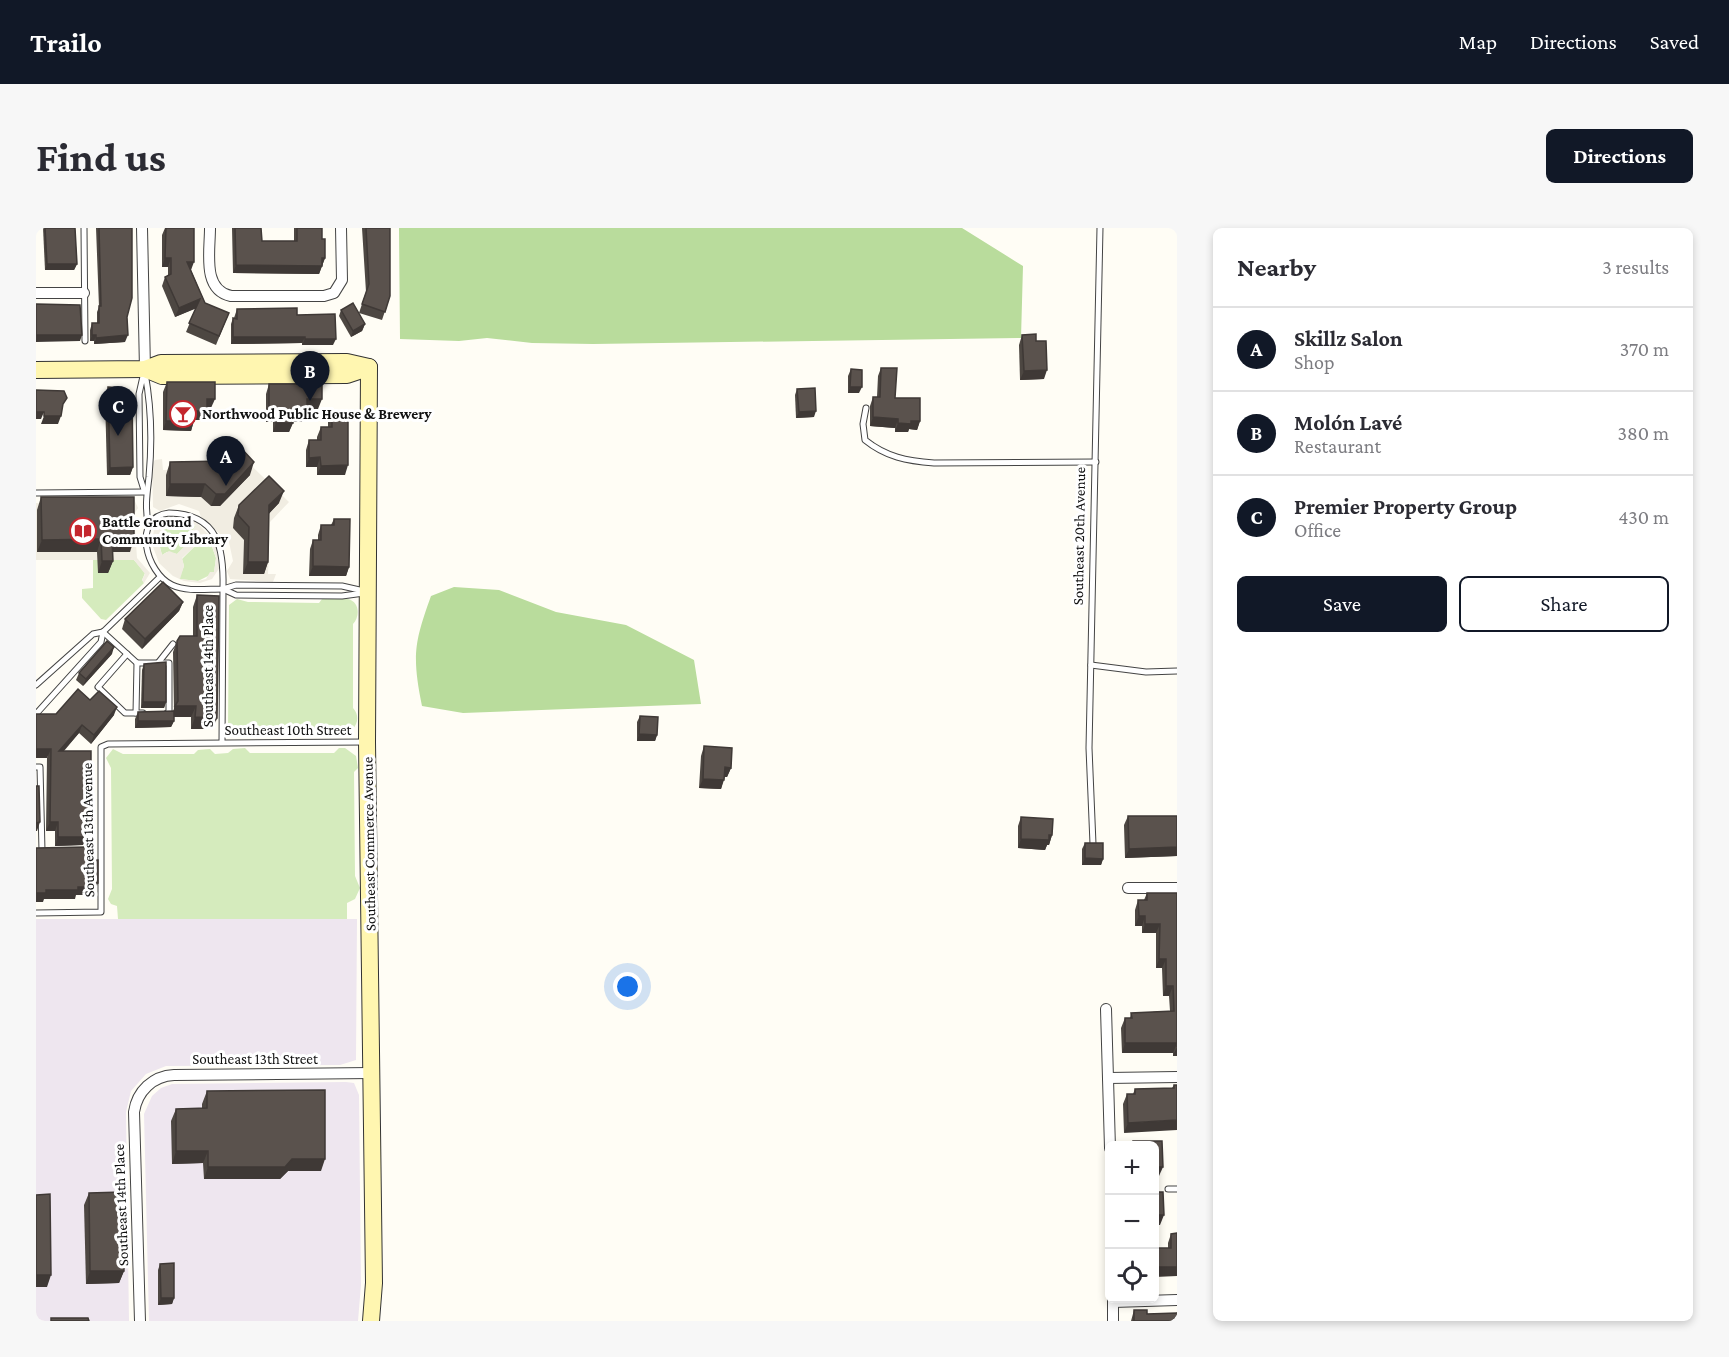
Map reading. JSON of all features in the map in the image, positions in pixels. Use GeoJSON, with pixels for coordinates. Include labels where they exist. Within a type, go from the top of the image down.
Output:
{"type":"FeatureCollection","features":[{"type":"Feature","properties":{"kind":"street"},"geometry":{"type":"LineString","coordinates":[[36,370],[144,369],[142,228]]}},
{"type":"Feature","properties":{"kind":"street"},"geometry":{"type":"LineString","coordinates":[[210,228],[211,270],[215,289],[231,296],[324,296],[338,291],[342,280],[341,228]]}},
{"type":"Feature","properties":{"kind":"street"},"geometry":{"type":"LineString","coordinates":[[36,293],[84,293]]}},
{"type":"Feature","properties":{"kind":"street","name":"Southeast Commerce Avenue"},"geometry":{"type":"LineString","coordinates":[[144,369],[162,376],[347,375],[369,367],[367,742],[374,1283],[371,1321]]}},
{"type":"Feature","properties":{"kind":"street"},"geometry":{"type":"LineString","coordinates":[[1128,888],[1177,888]]}},
{"type":"Feature","properties":{"kind":"street"},"geometry":{"type":"LineString","coordinates":[[1106,1009],[1110,1141]]}},
{"type":"Feature","properties":{"kind":"street","name":"Southeast 13th Street"},"geometry":{"type":"LineString","coordinates":[[144,1089],[159,1078],[174,1075],[371,1073]]}},
{"type":"Feature","properties":{"kind":"street"},"geometry":{"type":"LineString","coordinates":[[1108,1078],[1177,1077]]}},
{"type":"Feature","properties":{"kind":"street","name":"Southeast 14th Place"},"geometry":{"type":"LineString","coordinates":[[140,1321],[134,1117],[136,1102],[144,1089]]}},
{"type":"Feature","properties":{"kind":"street"},"geometry":{"type":"LineString","coordinates":[[1159,1300],[1177,1300]]}},
{"type":"Feature","properties":{"kind":"street"},"geometry":{"type":"LineString","coordinates":[[1113,1303],[1113,1321]]}},
{"type":"Feature","properties":{"kind":"lane"},"geometry":{"type":"LineString","coordinates":[[84,228],[85,341]]}},
{"type":"Feature","properties":{"kind":"lane","name":"Southeast 20th Avenue"},"geometry":{"type":"LineString","coordinates":[[1093,844],[1089,748],[1100,228]]}},
{"type":"Feature","properties":{"kind":"lane"},"geometry":{"type":"LineString","coordinates":[[144,369],[139,406],[140,477],[145,492],[148,553],[160,577],[171,584],[187,589],[223,589],[236,585],[342,586],[368,592]]}},
{"type":"Feature","properties":{"kind":"lane"},"geometry":{"type":"LineString","coordinates":[[144,369],[149,394],[149,477],[145,492]]}},
{"type":"Feature","properties":{"kind":"lane"},"geometry":{"type":"LineString","coordinates":[[866,408],[863,424],[865,441],[880,452],[908,461],[934,463],[1096,462]]}},
{"type":"Feature","properties":{"kind":"lane"},"geometry":{"type":"LineString","coordinates":[[36,493],[145,492]]}},
{"type":"Feature","properties":{"kind":"lane"},"geometry":{"type":"LineString","coordinates":[[148,523],[154,517],[164,513],[177,513],[196,518],[208,528],[217,538],[223,552],[223,589]]}},
{"type":"Feature","properties":{"kind":"lane"},"geometry":{"type":"LineString","coordinates":[[36,714],[101,642],[104,632],[160,577]]}},
{"type":"Feature","properties":{"kind":"lane"},"geometry":{"type":"LineString","coordinates":[[223,589],[236,595],[342,596],[368,592]]}},
{"type":"Feature","properties":{"kind":"lane","name":"Southeast 14th Place"},"geometry":{"type":"LineString","coordinates":[[222,742],[223,589]]}},
{"type":"Feature","properties":{"kind":"lane"},"geometry":{"type":"LineString","coordinates":[[104,632],[137,663],[170,663],[169,713],[158,713]]}},
{"type":"Feature","properties":{"kind":"lane"},"geometry":{"type":"LineString","coordinates":[[36,684],[93,634],[104,632]]}},
{"type":"Feature","properties":{"kind":"lane"},"geometry":{"type":"LineString","coordinates":[[158,663],[173,644]]}},
{"type":"Feature","properties":{"kind":"lane"},"geometry":{"type":"LineString","coordinates":[[127,654],[98,687],[125,713],[147,713]]}},
{"type":"Feature","properties":{"kind":"lane"},"geometry":{"type":"LineString","coordinates":[[136,713],[137,663]]}},
{"type":"Feature","properties":{"kind":"lane"},"geometry":{"type":"LineString","coordinates":[[1092,665],[1146,672],[1177,671]]}},
{"type":"Feature","properties":{"kind":"lane","name":"Southeast 10th Street"},"geometry":{"type":"LineString","coordinates":[[101,747],[108,744],[367,742]]}},
{"type":"Feature","properties":{"kind":"lane","name":"Southeast 13th Avenue"},"geometry":{"type":"LineString","coordinates":[[36,913],[101,912],[101,747]]}},
{"type":"Feature","properties":{"kind":"lane"},"geometry":{"type":"LineString","coordinates":[[36,767],[40,766],[39,851],[54,850]]}},
{"type":"Feature","properties":{"kind":"lane"},"geometry":{"type":"LineString","coordinates":[[89,850],[101,849]]}},
{"type":"Feature","properties":{"kind":"lane"},"geometry":{"type":"LineString","coordinates":[[1168,1189],[1177,1189]]}},
{"type":"Feature","properties":{"kind":"shaded area"},"geometry":{"type":"Polygon","coordinates":[[[232,451],[237,452],[289,502],[270,522],[268,574],[276,574],[273,582],[230,579],[227,571],[233,561],[229,542],[201,517],[199,511],[179,504],[160,511],[153,507],[152,465],[155,460],[162,459],[163,470],[217,469],[232,451]],[[249,475],[166,496],[201,497],[211,506],[249,475]],[[265,518],[234,528],[244,540],[243,574],[264,574],[265,518]]]}},
{"type":"Feature","properties":{"kind":"shaded area"},"geometry":{"type":"Polygon","coordinates":[[[134,499],[138,508],[134,514],[137,558],[150,573],[144,583],[142,580],[145,574],[134,560],[36,560],[36,503],[111,503],[134,499]],[[129,509],[37,552],[129,552],[129,509]]]}},
{"type":"Feature","properties":{"kind":"shaded area"},"geometry":{"type":"Polygon","coordinates":[[[173,516],[195,521],[214,540],[220,567],[212,579],[200,583],[184,581],[173,576],[159,563],[152,544],[154,529],[162,518],[173,516]],[[175,519],[170,520],[169,524],[164,526],[164,533],[158,540],[162,555],[169,551],[177,554],[189,542],[189,535],[196,526],[175,519]],[[210,541],[201,547],[194,547],[182,558],[184,566],[180,579],[198,581],[206,579],[210,572],[214,572],[216,558],[210,541]]]}},
{"type":"Feature","properties":{"kind":"shaded area"},"geometry":{"type":"Polygon","coordinates":[[[36,919],[357,919],[356,1060],[340,1065],[166,1066],[146,1074],[131,1091],[126,1112],[129,1321],[36,1321],[36,919]]]}},
{"type":"Feature","properties":{"kind":"shaded area"},"geometry":{"type":"Polygon","coordinates":[[[354,1083],[359,1095],[361,1285],[358,1321],[149,1321],[144,1114],[152,1096],[161,1088],[172,1084],[354,1083]]]}},
{"type":"Feature","properties":{"kind":"green space"},"geometry":{"type":"Polygon","coordinates":[[[399,228],[962,228],[1023,266],[1021,338],[593,344],[532,343],[487,338],[459,341],[400,339],[399,228]]]}},
{"type":"Feature","properties":{"kind":"green space"},"geometry":{"type":"Polygon","coordinates":[[[175,519],[196,526],[189,535],[189,542],[177,554],[167,552],[162,555],[158,539],[162,537],[164,525],[169,520],[175,519]]]}},
{"type":"Feature","properties":{"kind":"green space"},"geometry":{"type":"Polygon","coordinates":[[[210,541],[216,558],[214,573],[198,581],[179,579],[184,566],[182,559],[194,547],[201,547],[210,541]]]}},
{"type":"Feature","properties":{"kind":"green space"},"geometry":{"type":"Polygon","coordinates":[[[93,560],[134,560],[145,573],[142,580],[144,583],[106,620],[101,619],[82,598],[82,589],[93,588],[93,560]]]}},
{"type":"Feature","properties":{"kind":"green space"},"geometry":{"type":"Polygon","coordinates":[[[454,587],[499,590],[556,612],[626,625],[694,660],[701,704],[463,713],[422,706],[416,662],[421,626],[431,596],[454,587]]]}},
{"type":"Feature","properties":{"kind":"green space"},"geometry":{"type":"Polygon","coordinates":[[[342,598],[355,603],[358,614],[353,624],[353,708],[357,721],[350,731],[341,735],[236,736],[228,728],[229,605],[237,599],[248,602],[319,603],[322,599],[342,598]]]}},
{"type":"Feature","properties":{"kind":"green space"},"geometry":{"type":"Polygon","coordinates":[[[245,748],[250,753],[334,753],[339,748],[345,748],[356,756],[358,768],[354,772],[355,876],[360,888],[355,899],[347,903],[347,919],[118,919],[117,906],[111,904],[108,899],[112,889],[111,768],[106,758],[113,749],[123,754],[194,754],[198,750],[210,749],[215,754],[245,748]]]}},
{"type":"Feature","properties":{"kind":"building"},"geometry":{"type":"Polygon","coordinates":[[[45,228],[75,228],[77,264],[47,264],[45,228]]]}},
{"type":"Feature","properties":{"kind":"building"},"geometry":{"type":"Polygon","coordinates":[[[99,228],[132,228],[132,298],[127,317],[128,335],[96,338],[96,335],[92,335],[92,323],[99,323],[99,306],[101,306],[99,228]]]}},
{"type":"Feature","properties":{"kind":"building"},"geometry":{"type":"Polygon","coordinates":[[[166,228],[194,228],[194,262],[187,262],[205,303],[229,313],[219,336],[189,323],[200,299],[179,308],[165,277],[171,274],[171,258],[165,258],[166,228]]]}},
{"type":"Feature","properties":{"kind":"building"},"geometry":{"type":"Polygon","coordinates":[[[235,228],[261,228],[262,241],[297,241],[297,228],[322,228],[322,239],[325,239],[325,258],[322,258],[322,266],[236,265],[235,228]]]}},
{"type":"Feature","properties":{"kind":"building"},"geometry":{"type":"Polygon","coordinates":[[[366,228],[390,228],[390,296],[385,312],[362,304],[369,284],[366,228]]]}},
{"type":"Feature","properties":{"kind":"building"},"geometry":{"type":"Polygon","coordinates":[[[353,303],[365,324],[353,331],[341,310],[353,303]]]}},
{"type":"Feature","properties":{"kind":"building"},"geometry":{"type":"Polygon","coordinates":[[[36,304],[80,305],[82,335],[36,335],[36,304]]]}},
{"type":"Feature","properties":{"kind":"building"},"geometry":{"type":"Polygon","coordinates":[[[297,308],[297,315],[335,314],[336,339],[233,337],[233,318],[237,319],[237,309],[297,308]]]}},
{"type":"Feature","properties":{"kind":"building"},"geometry":{"type":"Polygon","coordinates":[[[1036,334],[1036,341],[1046,341],[1047,370],[1024,371],[1022,335],[1036,334]]]}},
{"type":"Feature","properties":{"kind":"building"},"geometry":{"type":"Polygon","coordinates":[[[881,368],[897,368],[895,398],[920,398],[920,421],[911,421],[911,424],[898,423],[898,419],[873,417],[873,397],[880,397],[881,368]]]}},
{"type":"Feature","properties":{"kind":"building"},"geometry":{"type":"Polygon","coordinates":[[[851,369],[862,370],[862,387],[850,387],[851,369]]]}},
{"type":"Feature","properties":{"kind":"building","name":"Northwood Public House & Brewery"},"geometry":{"type":"Polygon","coordinates":[[[167,382],[215,382],[215,399],[207,399],[207,411],[194,411],[194,421],[166,421],[167,382]]]}},
{"type":"Feature","properties":{"kind":"building"},"geometry":{"type":"Polygon","coordinates":[[[269,384],[322,384],[322,399],[307,399],[307,413],[293,413],[293,423],[276,423],[276,412],[269,412],[269,384]]]}},
{"type":"Feature","properties":{"kind":"building"},"geometry":{"type":"Polygon","coordinates":[[[108,387],[123,388],[132,396],[133,467],[110,468],[108,387]]]}},
{"type":"Feature","properties":{"kind":"building"},"geometry":{"type":"Polygon","coordinates":[[[815,388],[816,411],[799,412],[797,389],[815,388]]]}},
{"type":"Feature","properties":{"kind":"building"},"geometry":{"type":"Polygon","coordinates":[[[36,390],[64,391],[67,398],[63,404],[61,416],[44,416],[44,412],[36,412],[36,390]]]}},
{"type":"Feature","properties":{"kind":"building"},"geometry":{"type":"Polygon","coordinates":[[[332,411],[348,411],[348,465],[321,466],[320,457],[309,458],[309,440],[321,440],[321,427],[332,427],[332,411]]]}},
{"type":"Feature","properties":{"kind":"building"},"geometry":{"type":"Polygon","coordinates":[[[240,447],[254,462],[225,494],[216,494],[205,484],[170,484],[170,462],[225,461],[240,447]]]}},
{"type":"Feature","properties":{"kind":"building"},"geometry":{"type":"Polygon","coordinates":[[[269,476],[284,491],[269,505],[268,562],[248,562],[249,527],[238,515],[239,505],[269,476]]]}},
{"type":"Feature","properties":{"kind":"building","name":"Battle Ground Community Library"},"geometry":{"type":"Polygon","coordinates":[[[41,497],[134,497],[134,539],[112,539],[113,561],[102,561],[101,539],[42,540],[41,497]]]}},
{"type":"Feature","properties":{"kind":"building"},"geometry":{"type":"Polygon","coordinates":[[[334,519],[350,519],[349,567],[313,566],[313,540],[321,540],[321,525],[334,525],[334,519]]]}},
{"type":"Feature","properties":{"kind":"building"},"geometry":{"type":"Polygon","coordinates":[[[163,582],[183,602],[145,639],[125,619],[163,582]]]}},
{"type":"Feature","properties":{"kind":"building"},"geometry":{"type":"Polygon","coordinates":[[[197,595],[219,596],[217,718],[195,717],[196,706],[175,706],[178,701],[177,641],[180,636],[197,636],[197,595]]]}},
{"type":"Feature","properties":{"kind":"building"},"geometry":{"type":"Polygon","coordinates":[[[107,641],[114,647],[86,679],[79,673],[107,641]]]}},
{"type":"Feature","properties":{"kind":"building"},"geometry":{"type":"Polygon","coordinates":[[[166,662],[166,702],[143,702],[144,664],[166,662]]]}},
{"type":"Feature","properties":{"kind":"building"},"geometry":{"type":"Polygon","coordinates":[[[78,689],[90,700],[99,691],[117,707],[94,735],[82,725],[59,751],[91,751],[91,823],[86,823],[86,837],[58,837],[58,822],[50,822],[51,749],[36,749],[36,714],[56,714],[78,689]]]}},
{"type":"Feature","properties":{"kind":"building"},"geometry":{"type":"Polygon","coordinates":[[[174,711],[174,721],[138,721],[138,712],[174,711]]]}},
{"type":"Feature","properties":{"kind":"building"},"geometry":{"type":"Polygon","coordinates":[[[640,716],[658,717],[657,735],[639,734],[640,716]]]}},
{"type":"Feature","properties":{"kind":"building"},"geometry":{"type":"Polygon","coordinates":[[[704,746],[732,748],[731,768],[725,767],[724,780],[703,779],[704,746]]]}},
{"type":"Feature","properties":{"kind":"building"},"geometry":{"type":"Polygon","coordinates":[[[36,786],[39,786],[40,822],[36,823],[36,786]]]}},
{"type":"Feature","properties":{"kind":"building"},"geometry":{"type":"Polygon","coordinates":[[[1128,816],[1177,816],[1177,847],[1129,849],[1128,816]]]}},
{"type":"Feature","properties":{"kind":"building"},"geometry":{"type":"Polygon","coordinates":[[[1021,817],[1053,819],[1052,835],[1049,835],[1049,840],[1021,839],[1021,817]]]}},
{"type":"Feature","properties":{"kind":"building"},"geometry":{"type":"Polygon","coordinates":[[[1085,843],[1103,843],[1103,859],[1085,858],[1085,843]]]}},
{"type":"Feature","properties":{"kind":"building"},"geometry":{"type":"Polygon","coordinates":[[[36,848],[90,848],[91,860],[98,860],[98,883],[93,883],[93,887],[78,887],[78,890],[46,890],[46,893],[36,893],[36,848]]]}},
{"type":"Feature","properties":{"kind":"building"},"geometry":{"type":"Polygon","coordinates":[[[1147,893],[1177,893],[1177,1043],[1125,1043],[1125,1018],[1132,1018],[1131,1013],[1174,1011],[1173,986],[1166,986],[1166,959],[1159,959],[1160,924],[1145,924],[1145,916],[1139,916],[1138,900],[1147,900],[1147,893]]]}},
{"type":"Feature","properties":{"kind":"building"},"geometry":{"type":"Polygon","coordinates":[[[1174,1085],[1177,1085],[1177,1120],[1128,1123],[1127,1094],[1135,1094],[1135,1089],[1174,1088],[1174,1085]]]}},
{"type":"Feature","properties":{"kind":"building"},"geometry":{"type":"Polygon","coordinates":[[[325,1090],[325,1159],[292,1159],[285,1167],[208,1167],[208,1151],[176,1151],[176,1109],[207,1108],[207,1091],[325,1090]]]}},
{"type":"Feature","properties":{"kind":"building"},"geometry":{"type":"Polygon","coordinates":[[[1159,1141],[1162,1141],[1163,1167],[1159,1167],[1159,1141]]]}},
{"type":"Feature","properties":{"kind":"building"},"geometry":{"type":"Polygon","coordinates":[[[122,1192],[124,1271],[90,1271],[89,1193],[122,1192]]]}},
{"type":"Feature","properties":{"kind":"building"},"geometry":{"type":"Polygon","coordinates":[[[1159,1192],[1163,1192],[1164,1215],[1159,1215],[1159,1192]]]}},
{"type":"Feature","properties":{"kind":"building"},"geometry":{"type":"Polygon","coordinates":[[[50,1194],[51,1275],[36,1275],[36,1195],[50,1194]]]}},
{"type":"Feature","properties":{"kind":"building"},"geometry":{"type":"Polygon","coordinates":[[[1177,1233],[1177,1267],[1159,1267],[1159,1248],[1171,1248],[1171,1234],[1177,1233]]]}},
{"type":"Feature","properties":{"kind":"building"},"geometry":{"type":"Polygon","coordinates":[[[174,1263],[174,1298],[161,1298],[160,1264],[174,1263]]]}},
{"type":"Feature","properties":{"kind":"building"},"geometry":{"type":"Polygon","coordinates":[[[1134,1310],[1147,1310],[1147,1314],[1177,1313],[1177,1321],[1134,1321],[1134,1310]]]}},
{"type":"Feature","properties":{"kind":"building"},"geometry":{"type":"Polygon","coordinates":[[[51,1318],[88,1318],[89,1321],[51,1321],[51,1318]]]}},
{"type":"Feature","properties":{"kind":"place","name":"Molón Lavé"},"geometry":{"type":"Point","coordinates":[310,401]}},
{"type":"Feature","properties":{"kind":"place","name":"Northwood Public House & Brewery"},"geometry":{"type":"Point","coordinates":[183,414]}},
{"type":"Feature","properties":{"kind":"place","name":"Premier Property Group"},"geometry":{"type":"Point","coordinates":[118,436]}},
{"type":"Feature","properties":{"kind":"place","name":"Skillz Salon"},"geometry":{"type":"Point","coordinates":[226,486]}},
{"type":"Feature","properties":{"kind":"place","name":"Battle Ground Community Library"},"geometry":{"type":"Point","coordinates":[83,531]}}]}
